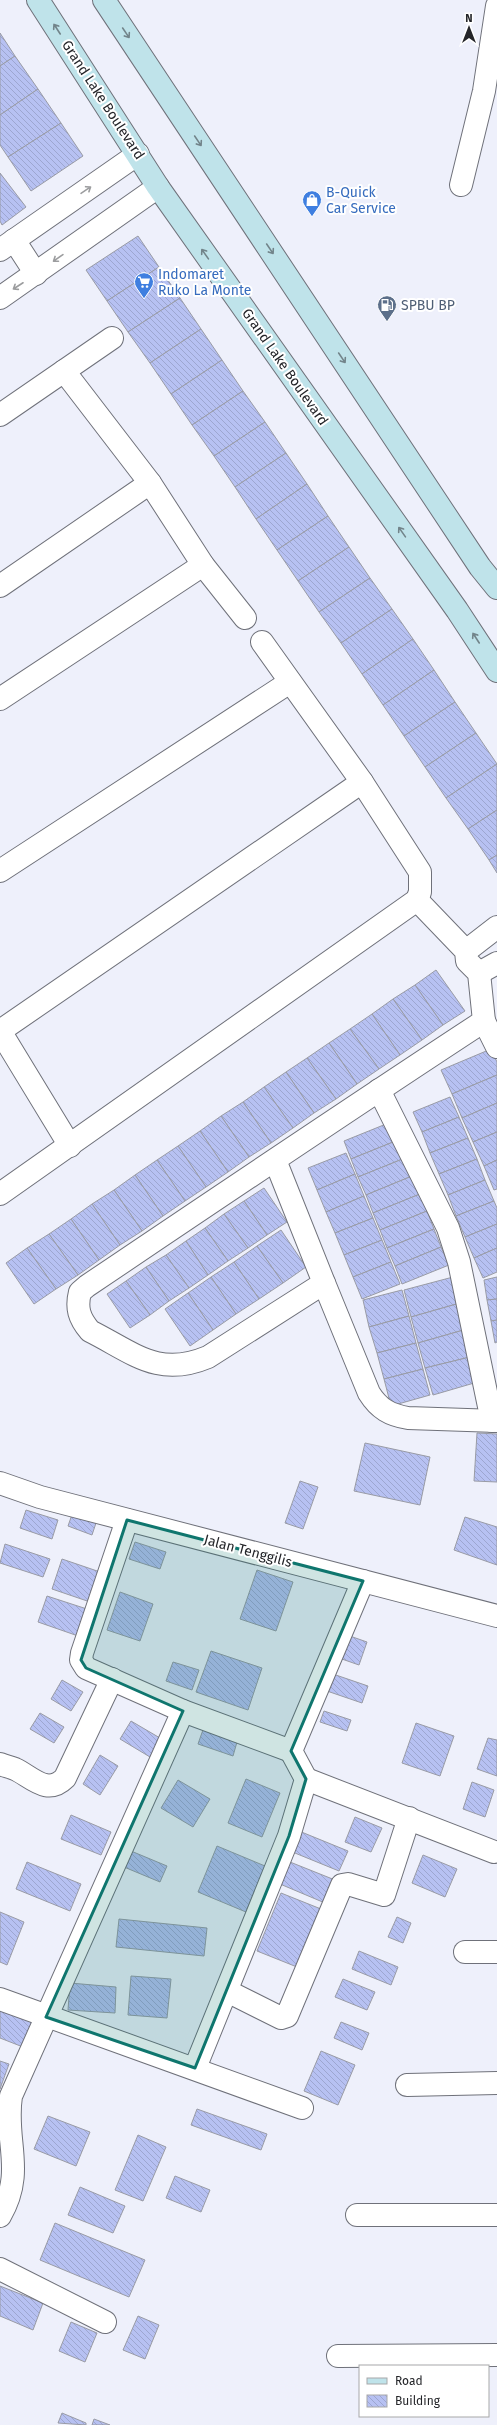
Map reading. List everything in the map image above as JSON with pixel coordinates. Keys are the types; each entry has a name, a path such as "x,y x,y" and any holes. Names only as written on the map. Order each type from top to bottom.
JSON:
{"street":[{"name":"Grand Lake Boulevard","path":"38,0 158,187 457,610 497,671"},
{"path":"104,0 480,567 497,588"},
{"path":"461,185 484,91 497,6"},
{"path":"36,274 7,245 138,154"},
{"path":"0,298 158,187"},
{"path":"0,415 112,338"},
{"path":"64,371 150,483 203,565 245,618"},
{"path":"0,586 150,483"},
{"path":"0,699 203,565"},
{"path":"0,1194 417,900 420,892 420,872 362,782 262,642"},
{"path":"0,870 290,682"},
{"path":"70,1146 0,1031 362,782"},
{"path":"417,900 466,951 467,960 488,968 484,1020 497,1047"},
{"path":"466,951 497,927"},
{"path":"324,1283 208,1357 189,1365 174,1367 157,1365 90,1331 82,1322 77,1306 80,1292 484,1020"},
{"path":"275,1160 369,1394 378,1406 394,1416 408,1418 494,1421 459,1262 448,1228 379,1090"},
{"name":"Jalan Tenggilis","path":"0,1483 40,1497 497,1616"},
{"path":"127,1520 81,1660 86,1668 183,1711 291,1751 306,1779 494,1852"},
{"path":"291,1751 363,1581"},
{"path":"0,1764 16,1770 41,1785 51,1787 59,1783 65,1778 112,1679"},
{"path":"0,2216 12,2183 14,2163 9,2120 11,2096 46,2017 78,1951 183,1711"},
{"path":"195,2068 289,1836 306,1779"},
{"path":"226,1991 281,2018 287,2016 342,1885 348,1884 384,1895 409,1818"},
{"path":"464,1952 497,1952"},
{"path":"0,1999 46,2017 195,2068 302,2108"},
{"path":"407,2085 497,2083"},
{"path":"357,2215 497,2215"},
{"path":"0,2269 105,2322"},
{"path":"338,2356 497,2355"}],"highlighted area":[{"path":"127,1520 363,1581 291,1751 306,1779 289,1836 195,2068 46,2017 183,1711 86,1668 81,1660"}],"building":[{"path":"0,33 15,56 0,66"},
{"path":"15,56 38,89 0,115 0,66"},
{"path":"38,89 61,123 8,157 0,145 0,115"},
{"path":"61,123 83,156 31,191 8,157"},
{"path":"0,173 26,207 2,225 0,221"},
{"path":"138,236 159,267 107,301 86,270"},
{"name":"Indomaret Ruko La Monte","path":"159,267 180,298 128,332 107,301"},
{"path":"180,298 201,329 150,363 128,332"},
{"path":"201,329 222,360 171,394 150,363"},
{"path":"222,360 243,391 192,425 171,394"},
{"path":"243,391 265,422 214,456 192,425"},
{"path":"265,422 286,453 235,487 214,456"},
{"path":"286,453 307,484 256,519 235,487"},
{"path":"307,484 328,516 277,550 256,519"},
{"path":"328,516 349,547 298,581 277,550"},
{"path":"349,547 370,578 319,612 298,581"},
{"path":"370,578 392,609 341,643 319,612"},
{"path":"392,609 413,639 362,674 341,643"},
{"path":"413,639 434,670 383,705 362,674"},
{"path":"434,670 455,702 404,736 383,705"},
{"path":"455,702 476,733 425,767 404,736"},
{"path":"476,733 497,764 446,798 425,767"},
{"path":"497,764 497,810 468,829 446,798"},
{"path":"497,810 497,855 489,860 468,829"},
{"path":"497,855 497,873 489,860"},
{"path":"436,970 465,1011 443,1025 415,985"},
{"path":"415,985 443,1025 422,1040 393,999"},
{"path":"393,999 422,1040 400,1055 372,1014"},
{"path":"372,1014 400,1055 379,1069 350,1029"},
{"path":"350,1029 379,1069 357,1084 329,1043"},
{"path":"329,1043 357,1084 336,1099 307,1058"},
{"path":"491,1049 497,1062 497,1075 452,1094 441,1070"},
{"path":"307,1058 336,1099 314,1113 286,1072"},
{"path":"286,1072 314,1113 293,1128 264,1087"},
{"path":"497,1075 497,1103 462,1118 452,1094"},
{"path":"264,1087 293,1128 271,1143 243,1102"},
{"path":"450,1097 459,1117 422,1132 413,1112"},
{"path":"243,1102 271,1143 249,1157 221,1116"},
{"path":"497,1103 497,1132 473,1142 462,1118"},
{"path":"221,1116 249,1157 228,1172 200,1131"},
{"path":"459,1117 468,1138 430,1153 422,1132"},
{"path":"391,1122 398,1140 351,1159 344,1141"},
{"path":"200,1131 228,1172 206,1187 178,1146"},
{"path":"497,1132 497,1160 484,1166 473,1142"},
{"path":"468,1138 477,1159 439,1174 430,1153"},
{"path":"398,1140 405,1158 358,1177 351,1159"},
{"path":"178,1146 206,1187 185,1201 157,1160"},
{"path":"346,1153 355,1174 317,1190 308,1168"},
{"path":"405,1158 412,1176 366,1195 358,1177"},
{"path":"477,1159 485,1180 448,1195 439,1174"},
{"path":"157,1160 185,1201 163,1216 135,1175"},
{"path":"497,1160 497,1189 494,1190 484,1166"},
{"path":"355,1174 364,1196 326,1212 317,1190"},
{"path":"135,1175 163,1216 142,1231 114,1190"},
{"path":"412,1176 420,1194 373,1213 366,1195"},
{"path":"485,1180 494,1201 456,1216 448,1195"},
{"path":"264,1188 287,1222 267,1235 244,1201"},
{"path":"114,1190 142,1231 120,1245 92,1204"},
{"path":"420,1194 427,1211 380,1230 373,1213"},
{"path":"364,1196 373,1218 335,1233 326,1212"},
{"path":"244,1201 267,1235 248,1248 224,1214"},
{"path":"494,1201 497,1208 497,1224 465,1237 456,1216"},
{"path":"92,1204 120,1245 99,1260 71,1219"},
{"path":"427,1211 434,1229 387,1248 380,1230"},
{"path":"224,1214 248,1248 228,1261 205,1228"},
{"path":"373,1218 382,1240 344,1255 335,1233"},
{"path":"71,1219 99,1260 78,1275 49,1234"},
{"path":"497,1224 497,1248 474,1258 465,1237"},
{"path":"205,1228 228,1261 208,1275 186,1241"},
{"path":"434,1229 441,1247 395,1266 387,1248"},
{"path":"281,1230 306,1267 283,1283 257,1246"},
{"path":"49,1234 78,1275 56,1289 27,1248"},
{"path":"382,1240 391,1262 353,1277 344,1255"},
{"path":"186,1241 208,1275 189,1288 166,1255"},
{"path":"257,1246 283,1283 259,1299 234,1262"},
{"path":"441,1247 449,1265 402,1284 395,1266"},
{"path":"27,1248 56,1289 34,1304 6,1263"},
{"path":"497,1248 497,1272 483,1278 474,1258"},
{"path":"166,1255 189,1288 169,1301 146,1267"},
{"path":"234,1262 259,1299 236,1314 211,1277"},
{"path":"391,1262 400,1284 362,1299 353,1277"},
{"path":"146,1267 169,1301 150,1315 126,1281"},
{"path":"211,1277 236,1314 213,1330 188,1293"},
{"path":"453,1277 460,1303 411,1317 404,1290"},
{"path":"497,1277 497,1299 487,1300 484,1280"},
{"path":"126,1281 150,1315 130,1328 107,1294"},
{"path":"402,1290 409,1316 369,1327 363,1300"},
{"path":"188,1293 213,1330 190,1346 165,1309"},
{"path":"497,1299 497,1320 491,1321 487,1300"},
{"path":"460,1303 467,1329 418,1343 411,1317"},
{"path":"409,1316 416,1343 377,1353 369,1327"},
{"path":"497,1320 497,1342 495,1343 491,1321"},
{"path":"467,1329 474,1356 425,1368 418,1343"},
{"path":"416,1343 423,1369 384,1379 377,1353"},
{"path":"474,1356 481,1381 433,1395 425,1368"},
{"path":"423,1369 430,1395 391,1406 384,1379"},
{"path":"477,1433 497,1434 497,1482 474,1481"},
{"path":"365,1443 430,1457 420,1505 354,1491"},
{"path":"300,1481 318,1487 303,1529 285,1523"},
{"path":"75,1506 99,1514 92,1535 68,1526"},
{"path":"26,1510 58,1520 52,1539 20,1528"},
{"path":"465,1517 497,1527 497,1565 454,1550"},
{"path":"135,1542 166,1552 160,1569 129,1559"},
{"path":"5,1544 50,1559 43,1577 0,1563"},
{"path":"62,1559 106,1574 96,1604 52,1589"},
{"path":"257,1570 293,1582 276,1631 240,1619"},
{"path":"120,1592 153,1604 140,1641 107,1630"},
{"path":"47,1596 90,1610 81,1637 38,1622"},
{"path":"347,1635 367,1642 359,1665 339,1658"},
{"path":"211,1651 262,1668 248,1710 196,1692"},
{"path":"173,1662 199,1670 192,1690 166,1681"},
{"path":"330,1673 368,1686 362,1703 324,1690"},
{"path":"62,1680 83,1692 71,1711 51,1699"},
{"path":"324,1711 351,1720 347,1731 320,1722"},
{"path":"40,1713 64,1727 54,1743 30,1729"},
{"path":"131,1721 160,1738 150,1757 120,1739"},
{"path":"416,1723 454,1736 440,1776 402,1763"},
{"path":"205,1724 239,1735 233,1756 198,1744"},
{"path":"488,1738 497,1740 497,1776 477,1769"},
{"path":"100,1755 118,1766 100,1795 83,1784"},
{"path":"246,1779 280,1793 262,1837 228,1823"},
{"path":"178,1780 210,1799 193,1827 161,1808"},
{"path":"472,1782 494,1790 485,1817 463,1809"},
{"path":"71,1815 111,1832 101,1855 61,1839"},
{"path":"355,1817 382,1828 371,1852 345,1842"},
{"path":"299,1831 348,1851 339,1871 290,1851"},
{"path":"217,1846 265,1866 246,1912 198,1892"},
{"path":"131,1851 167,1866 160,1882 124,1867"},
{"path":"423,1855 457,1869 445,1897 412,1883"},
{"path":"27,1862 81,1884 70,1911 16,1889"},
{"path":"290,1862 335,1880 325,1903 280,1884"},
{"path":"281,1893 321,1909 297,1967 257,1951"},
{"path":"0,1912 24,1922 7,1965 0,1962"},
{"path":"397,1917 411,1923 403,1943 388,1937"},
{"path":"119,1919 207,1928 204,1956 116,1947"},
{"path":"359,1951 398,1967 391,1985 352,1969"},
{"path":"131,1976 171,1979 167,2018 128,2015"},
{"path":"343,1979 375,1992 367,2010 335,1997"},
{"path":"70,1983 116,1987 115,2013 68,2010"},
{"path":"0,2003 35,2018 23,2047 0,2038"},
{"path":"341,2022 369,2033 362,2050 334,2038"},
{"path":"321,2051 355,2065 338,2105 304,2091"},
{"path":"0,2061 9,2064 0,2089"},
{"path":"197,2109 267,2134 261,2150 191,2125"},
{"path":"48,2116 90,2132 76,2166 34,2149"},
{"path":"138,2135 166,2147 143,2201 115,2190"},
{"path":"175,2176 210,2190 201,2212 166,2198"},
{"path":"80,2187 125,2206 113,2233 68,2215"},
{"path":"55,2223 145,2260 129,2297 40,2260"},
{"path":"0,2286 43,2303 33,2330 0,2316"},
{"path":"138,2316 159,2325 145,2359 123,2350"},
{"path":"71,2322 97,2333 85,2362 59,2351"},
{"path":"62,2413 86,2423 86,2425 58,2423"},
{"path":"94,2419 110,2425 92,2425"}],"place":[{"name":"B-Quick Car Service","path":"312,217"},
{"name":"Indomaret Ruko La Monte","path":"144,299"},
{"name":"SPBU BP","path":"387,322"}]}
